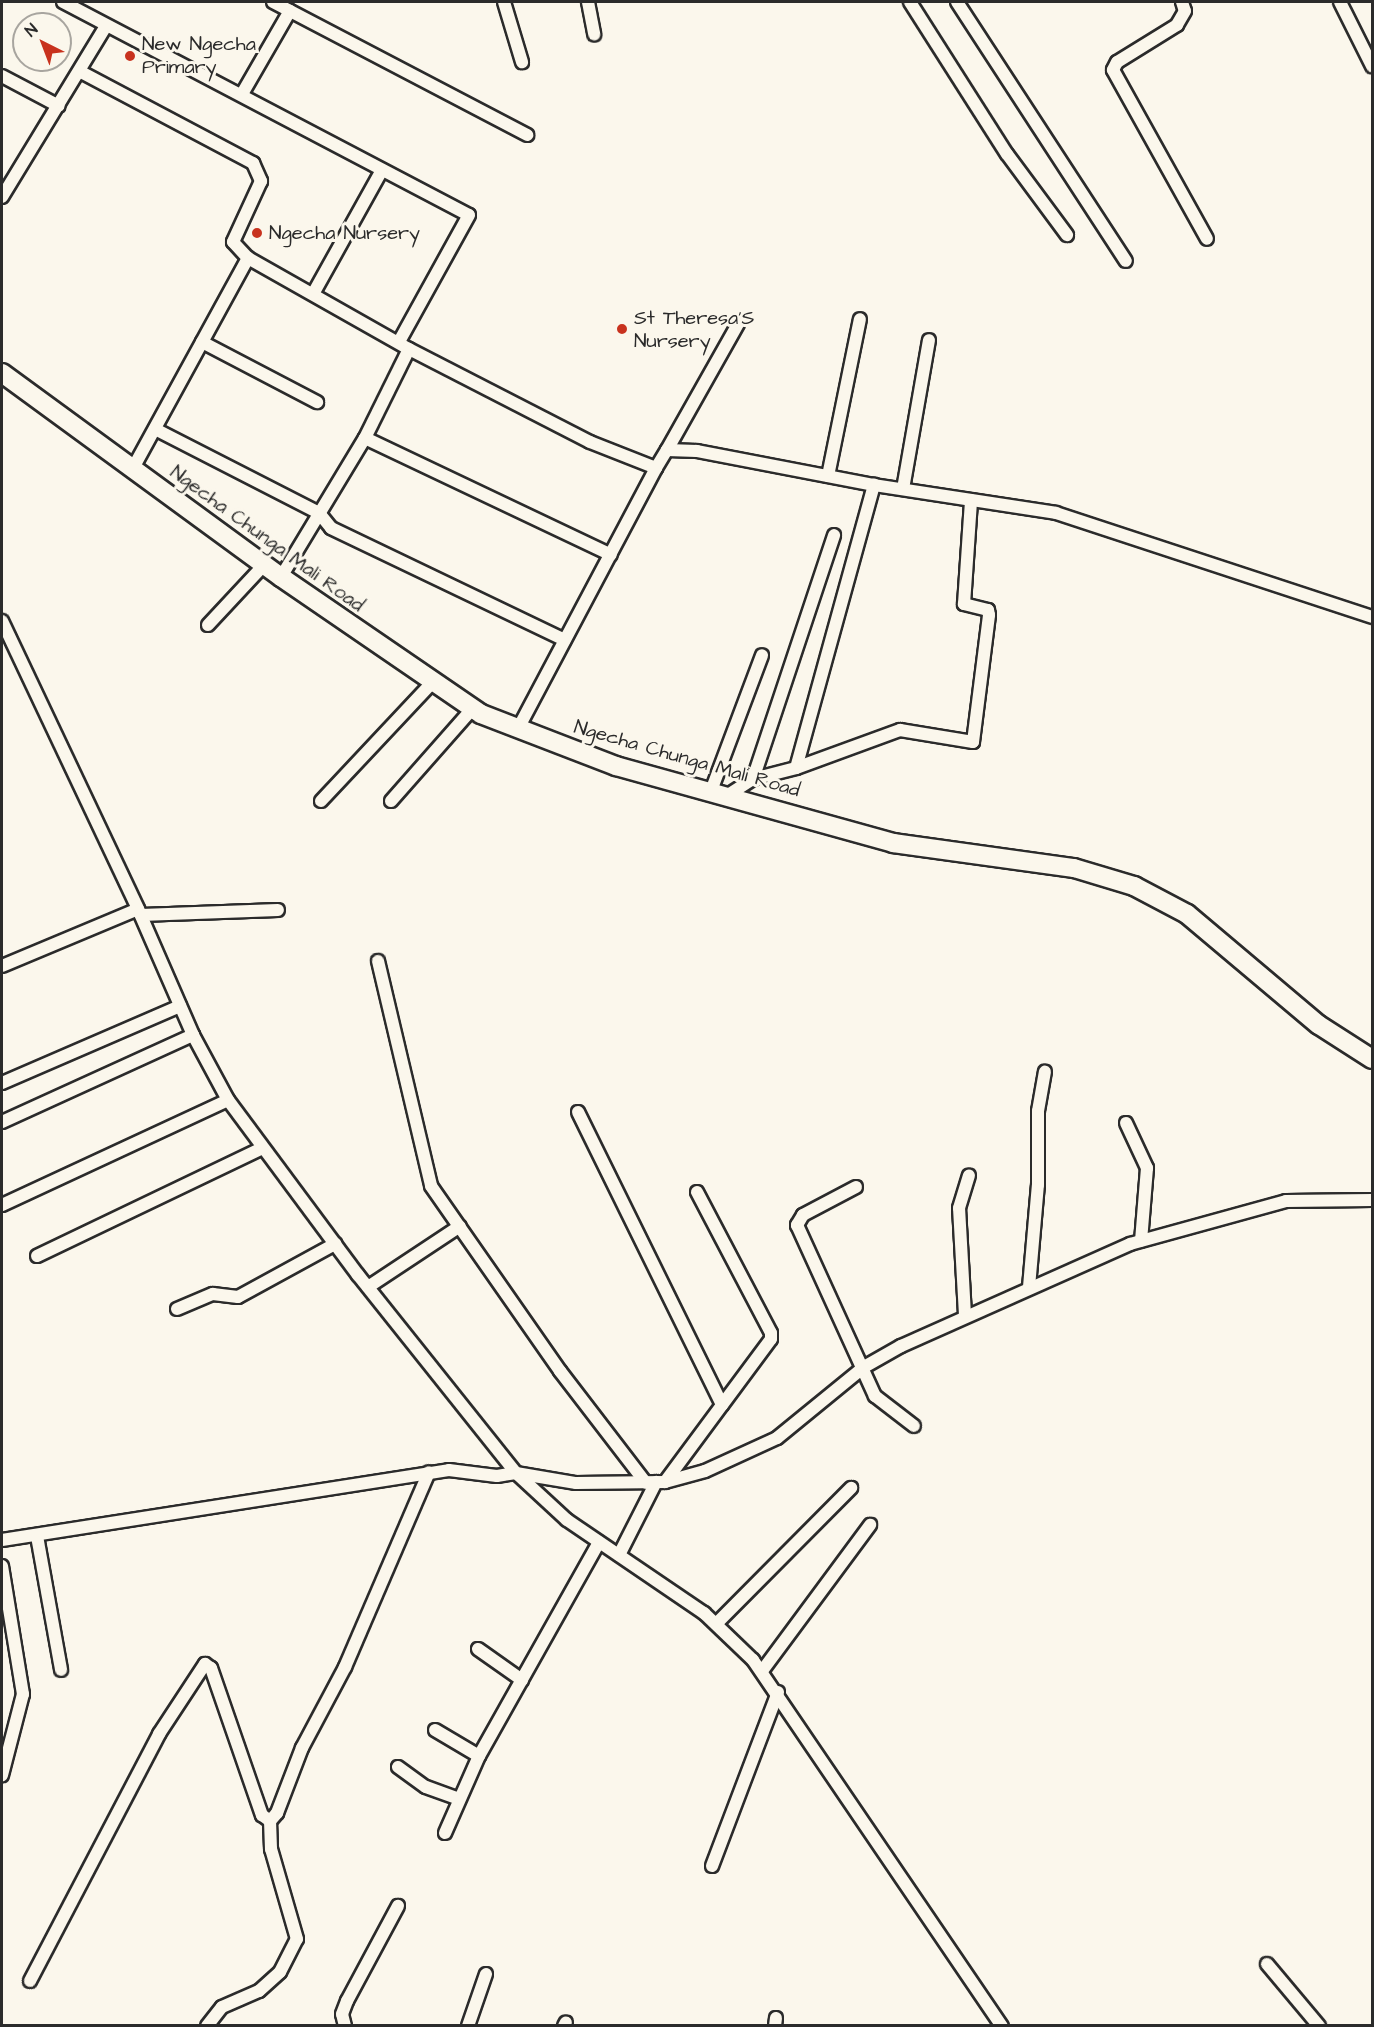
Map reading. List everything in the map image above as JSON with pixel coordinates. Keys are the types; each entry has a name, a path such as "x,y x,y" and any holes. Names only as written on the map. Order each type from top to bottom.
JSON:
{"main road":[{"name":"Ngecha Chunga Mali Road","path":"2,374 264,565 431,684 472,709 616,766 720,793 893,843 1074,868 1134,886 1187,914 1319,1025 1372,1059"}],"street":[{"path":"63,2 79,5 106,26 242,94 382,171 469,215 399,342"},
{"path":"273,2 527,135"},
{"path":"504,2 522,62"},
{"path":"588,2 594,34"},
{"path":"910,2 1007,154 1067,235"},
{"path":"957,2 1126,261"},
{"path":"1182,2 1185,11 1177,25 1117,62 1113,70 1207,239"},
{"path":"1340,2 1372,66"},
{"path":"242,94 290,11"},
{"path":"3,190 81,72 106,26"},
{"path":"81,72 253,163 261,181 233,242 248,258 410,349 590,442 656,468"},
{"path":"2,76 58,106"},
{"path":"313,294 382,171"},
{"path":"132,470 248,258"},
{"path":"828,476 860,319"},
{"path":"518,729 656,468 738,324"},
{"path":"903,489 928,340"},
{"path":"202,342 317,402"},
{"path":"281,577 365,438 410,349"},
{"path":"155,429 319,513 331,528 565,640"},
{"path":"365,438 611,555"},
{"path":"667,450 697,451 874,485 1082,519 1372,617"},
{"path":"796,768 874,485"},
{"path":"720,793 753,779 796,768 900,730 973,742 989,615 988,610 964,604 971,500"},
{"path":"753,779 834,535"},
{"path":"208,625 264,565"},
{"path":"2,621 5,637 139,912 193,1035 228,1100 262,1148 368,1287 516,1473 567,1520 716,1624 762,1671 1002,2025"},
{"path":"720,793 762,656"},
{"path":"321,801 431,684"},
{"path":"391,801 472,709"},
{"path":"2,966 139,912 278,910"},
{"path":"378,961 431,1186 560,1371 656,1482"},
{"path":"2,1083 180,1006"},
{"path":"2,1122 193,1035"},
{"path":"1029,1287 1038,1185 1038,1111 1045,1072"},
{"path":"2,1205 228,1100"},
{"path":"578,1112 722,1405"},
{"path":"1125,1123 1147,1168 1141,1241"},
{"path":"37,1256 262,1148"},
{"path":"965,1315 959,1208 969,1175"},
{"path":"856,1187 803,1215 797,1225 864,1367 875,1396 914,1426"},
{"path":"620,1556 656,1482 722,1405 771,1339 771,1333 697,1192"},
{"path":"2,1540 429,1472 516,1473 576,1483 656,1482 705,1471 777,1438 864,1367 965,1315 1141,1241 1286,1201 1372,1200"},
{"path":"368,1287 460,1226"},
{"path":"177,1309 213,1294 238,1297 335,1244"},
{"path":"207,2025 222,2007 259,1991 280,1972 297,1939 272,1849 270,1821 277,1813 302,1748 345,1667 429,1472"},
{"path":"716,1624 851,1488"},
{"path":"762,1671 870,1525"},
{"path":"37,1536 61,1670"},
{"path":"446,1833 479,1756 599,1542"},
{"path":"2,1566 23,1694 2,1775"},
{"path":"478,1649 522,1680"},
{"path":"30,1981 159,1734 205,1665 211,1668 262,1815 270,1821"},
{"path":"712,1866 778,1692"},
{"path":"435,1731 479,1756"},
{"path":"398,1767 426,1787 459,1799"},
{"path":"345,2025 342,2014 347,2001 398,1906"},
{"path":"1268,1964 1319,2025"},
{"path":"468,2025 486,1974"}],"place":[{"name":"New Ngecha Primary","path":"130,56"},
{"name":"Ngecha Nursery","path":"257,233"},
{"name":"St Theresa'S Nursery","path":"622,329"}]}
